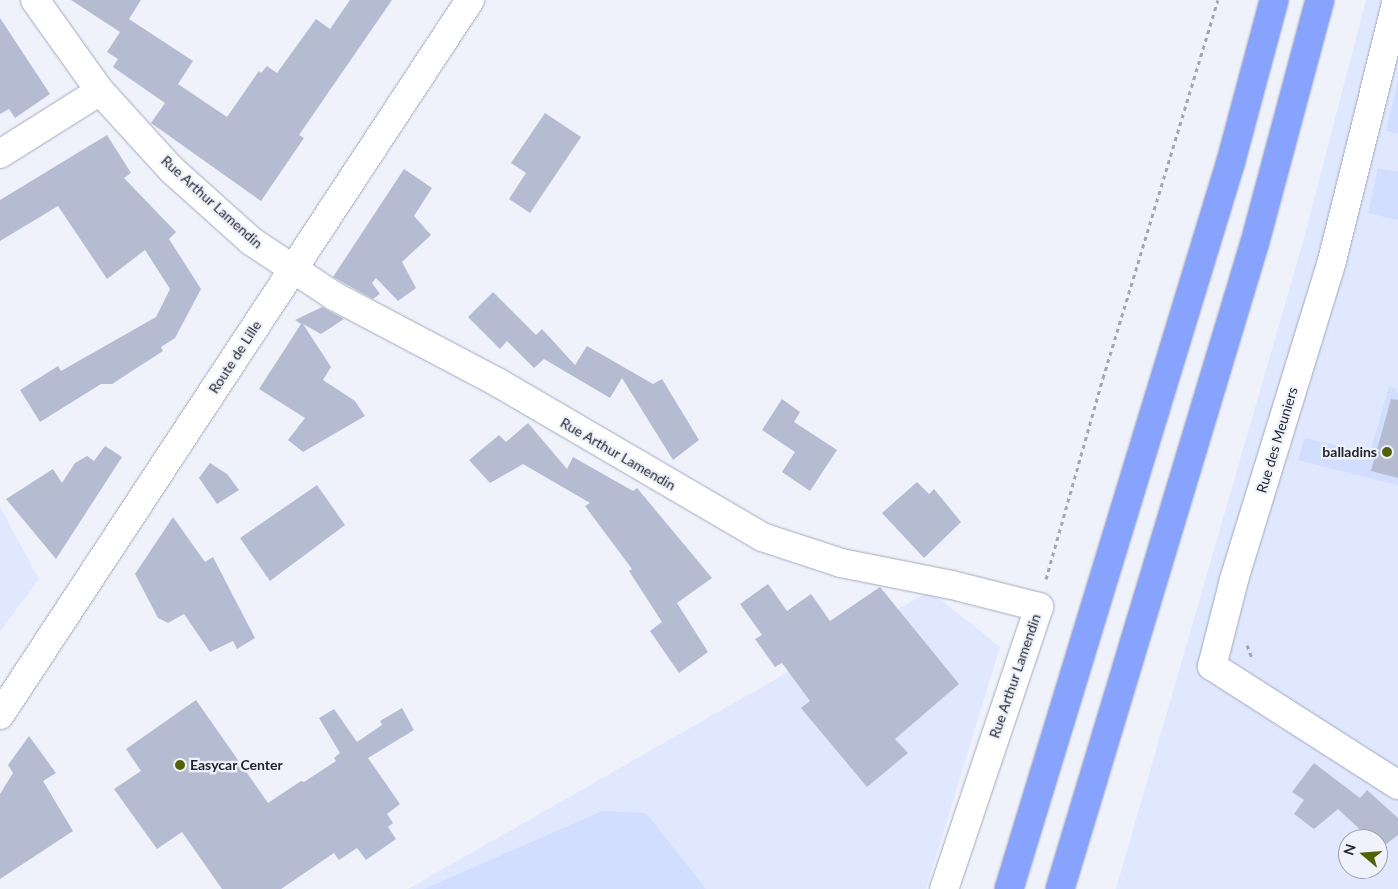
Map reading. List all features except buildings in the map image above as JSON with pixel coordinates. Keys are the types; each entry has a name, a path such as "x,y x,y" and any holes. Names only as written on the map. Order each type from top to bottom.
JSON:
{"highway":[{"path":"1009,889 1232,161 1274,0"},
{"path":"1060,889 1255,242 1320,0"}],"street":[{"name":"Rue Arthur Lamendin","path":"36,0 100,91 172,170 251,241 334,296 497,382 762,537 841,563 952,585 1039,607 944,889"},
{"name":"Route de Lille","path":"0,715 470,0"},
{"name":"Rue des Meuniers","path":"1397,0 1332,261 1234,580 1212,666 1398,785"},
{"path":"0,154 100,91"}],"path":[{"path":"1039,607 1103,378 1218,0"}],"shaded area":[{"path":"1366,0 1398,0 1398,889 1116,889 1303,242"},
{"path":"1398,80 1398,134 1386,130"},
{"path":"1378,168 1398,172 1398,220 1368,213"},
{"path":"1389,387 1395,388 1398,394 1398,433 1372,471 1398,478 1398,485 1298,460 1305,438 1370,453"},
{"path":"0,507 39,579 0,631"},
{"path":"930,591 1000,647 926,889 408,889"},
{"path":"602,811 646,813 706,889 424,889"}],"place":[{"name":"balladins","path":"1387,452"},
{"name":"Easycar Center","path":"180,765"}]}
